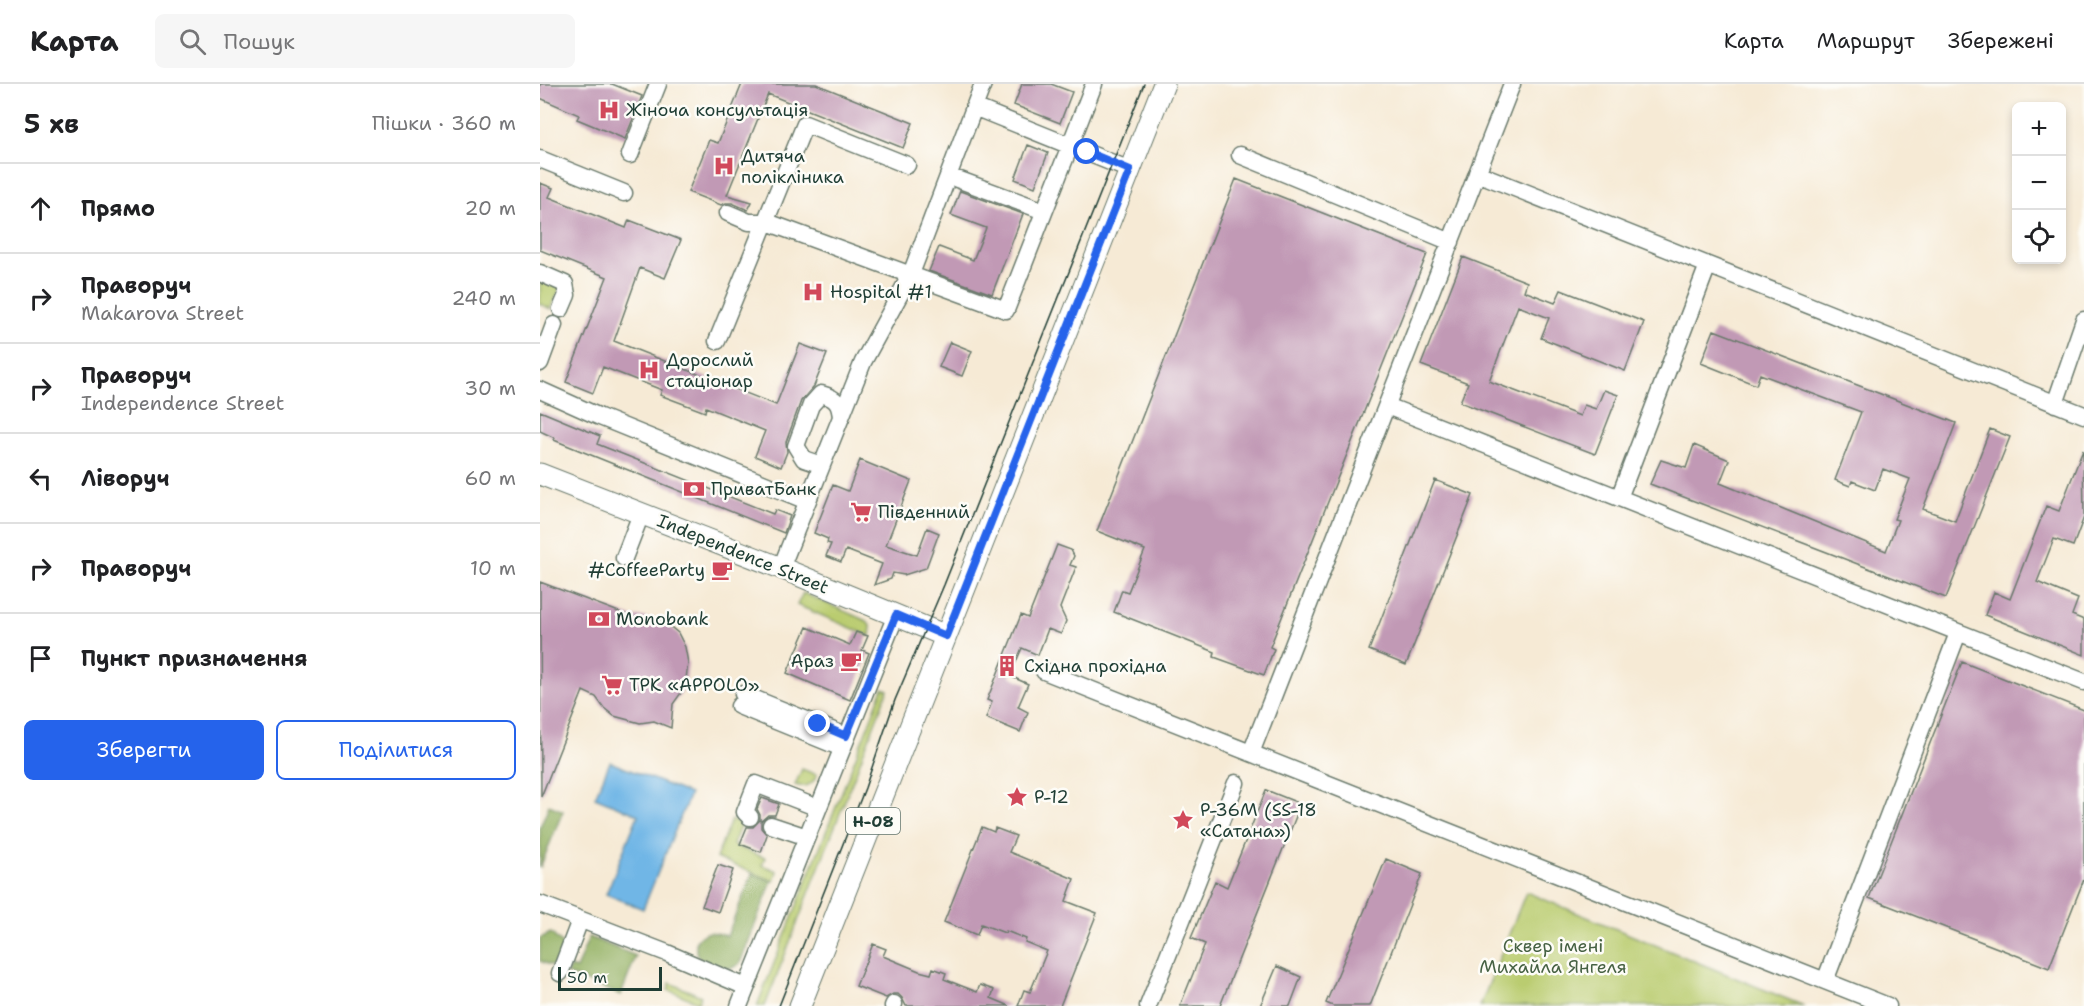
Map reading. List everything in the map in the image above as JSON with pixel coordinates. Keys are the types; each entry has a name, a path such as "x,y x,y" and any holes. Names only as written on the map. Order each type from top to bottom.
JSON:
{"main road":[{"name":"Н-08","path":"800,1006 1164,84"},
{"name":"Independence Street","path":"540,474 781,568 946,636"}],"lane":[{"path":"630,155 658,84"},
{"path":"781,568 863,362 911,274 983,84"},
{"path":"728,213 749,222 766,222 1006,310 1094,84"},
{"path":"1251,753 1512,84"},
{"path":"974,107 1130,170"},
{"path":"717,341 805,124 907,165"},
{"path":"1240,155 1451,242"},
{"path":"540,159 624,193"},
{"path":"1477,173 2084,415"},
{"path":"949,176 1044,211"},
{"path":"1619,498 1707,265"},
{"path":"540,273 565,284 567,295 561,309"},
{"path":"2055,404 2084,320"},
{"path":"540,363 554,326"},
{"path":"540,390 600,417 807,501"},
{"path":"822,465 804,459 796,446 812,405 821,394 833,397 840,405 841,418"},
{"path":"1387,406 2084,682"},
{"path":"624,558 641,514"},
{"path":"739,1006 896,615"},
{"path":"1825,981 1958,633"},
{"path":"1044,671 1888,1006"},
{"path":"741,700 844,742"},
{"path":"750,817 745,812 756,783 818,808"},
{"path":"1148,1006 1236,783"},
{"path":"771,825 807,837"},
{"path":"540,904 667,953 746,987"},
{"path":"560,973 580,920"}],"green space":[{"path":"540,275 562,284 551,309 540,304"},
{"path":"803,593 867,621 871,627 870,636 797,605"},
{"path":"883,688 888,690 765,1006 757,1006"},
{"path":"802,769 817,775 808,785 795,785"},
{"path":"549,805 563,811 540,868 540,827"},
{"path":"731,820 741,824 733,845 765,858 762,865 777,871 774,881 716,858"},
{"path":"752,874 772,881 740,963 730,968 711,965 697,955 696,941 707,933 714,932 727,936"},
{"name":"Сквер імені Михайла Янгеля","path":"1526,892 1804,1006 1480,1006"},
{"path":"551,933 565,947 557,968 540,961 540,938"},
{"path":"589,937 636,956 621,995 567,974 570,967 576,969"},
{"path":"670,983 701,996 698,1002 668,990"}],"water":[{"path":"610,762 690,794 643,909 606,894 638,815 595,797"}],"building":[{"name":"Жіноча консультація","path":"540,84 612,84 642,96 625,139 577,119 579,115 540,98"},
{"path":"742,84 816,84 913,123 903,148 768,94 727,195 752,202 748,210 732,203 721,205 688,192 709,140 718,143"},
{"path":"1022,84 1051,84 1072,92 1060,123 1014,105"},
{"path":"1028,145 1048,153 1035,187 1015,179"},
{"path":"1236,179 1427,254 1270,647 1274,649 1264,675 1214,657 1215,652 1114,612 1122,590 1128,592 1145,550 1097,531"},
{"name":"Дорослий стаціонар","path":"540,183 553,188 549,197 626,228 629,220 681,240 665,278 640,268 614,341 776,405 800,344 827,354 814,386 801,401 786,442 787,452 781,467 755,456 765,431 706,407 705,412 660,395 662,390 603,367 593,393 566,382 607,277 540,250"},
{"path":"960,191 1023,214 992,294 929,271 939,247 973,260 986,228 951,215"},
{"path":"1463,257 1527,282 1524,291 1555,303 1561,290 1644,322 1625,371 1541,338 1549,318 1518,306 1489,381 1580,416 1584,405 1596,409 1604,390 1618,395 1595,454 1460,402 1468,383 1421,365"},
{"path":"1714,330 1956,423 1923,509 1955,521 1990,429 2010,437 1946,598 1650,484 1661,460 1686,468 1694,445 1729,460 1720,483 1886,551 1898,520 1894,519 1910,479 1883,469 1875,490 1852,481 1850,486 1835,480 1861,412 1760,374 1756,385 1701,363"},
{"path":"950,342 972,351 962,376 939,367"},
{"path":"540,411 600,436 597,444 773,514 775,510 790,516 784,533 554,440 555,438 540,431"},
{"path":"2083,450 2084,517 2073,546 2054,539 2037,582 2078,599 2072,615 2084,620 2084,655 1985,615 1994,592 2010,599 2046,506 2059,511"},
{"name":"Південний","path":"860,460 911,481 886,545 917,555 927,528 939,533 926,568 904,575 893,573 891,579 874,585 882,564 846,550 841,562 826,556 831,544 827,543 828,539 814,533 833,485 848,491"},
{"path":"1435,480 1473,495 1406,665 1369,650"},
{"path":"1057,545 1071,550 1074,556 1070,565 1076,567 1060,608 1066,621 1061,634 1048,629 1038,655 1022,648 1010,676 1028,684 1018,707 1028,712 1020,732 986,718 992,702 987,700 1021,615 1028,618"},
{"name":"ТРК «APPOLO»","path":"540,582 632,617 644,617 667,624 678,633 685,647 688,663 681,693 673,704 671,728 654,721 640,723 614,716 596,697 583,691 541,797"},
{"path":"807,627 850,645 856,632 868,636 862,650 869,653 850,700 787,673"},
{"path":"1962,662 2084,710 2084,879 2049,968 1869,898"},
{"path":"1266,790 1301,804 1220,1006 1180,1006 1205,944 1191,938 1215,881 1227,887"},
{"path":"762,798 779,804 775,815 768,815 761,821 761,828 767,835 761,852 740,844 747,827 753,827 760,820 757,809"},
{"path":"982,827 994,832 995,828 1016,836 1009,852 1074,879 1066,901 1097,913 1060,1006 1018,1006 1024,990 1030,992 1047,951 1006,931 1005,933 981,924 977,935 944,922"},
{"path":"1386,859 1422,874 1370,1006 1333,1006 1326,1003"},
{"path":"718,865 733,870 718,912 702,906"},
{"path":"873,944 886,949 883,956 919,971 931,974 933,968 946,973 944,979 977,992 980,985 994,990 991,998 1010,1006 906,1006 898,994 886,998 856,986"},
{"path":"1277,966 1301,977 1290,1006 1260,1006"}],"tram line":[{"path":"779,1006 865,788 895,700 944,585 1144,84"}],"place":[{"name":"Жіноча консультація","path":"609,110"},
{"name":"Дитяча полікліника","path":"724,166"},
{"name":"Hospital #1","path":"813,292"},
{"name":"Дорослий стаціонар","path":"649,370"},
{"name":"ПриватБанк","path":"694,489"},
{"name":"Південний","path":"861,512"},
{"name":"#CoffeeParty","path":"722,570"},
{"name":"Monobank","path":"599,619"},
{"name":"Араз","path":"851,661"},
{"name":"Східна прохідна","path":"1007,666"},
{"name":"ТРК «APPOLO»","path":"612,685"},
{"name":"Р-12","path":"1017,797"},
{"name":"Р-36М (SS-18 «Сатана»)","path":"1183,820"}],"route":[{"path":"818,724 846,736 896,615 946,636 1130,170 1087,152"}]}
